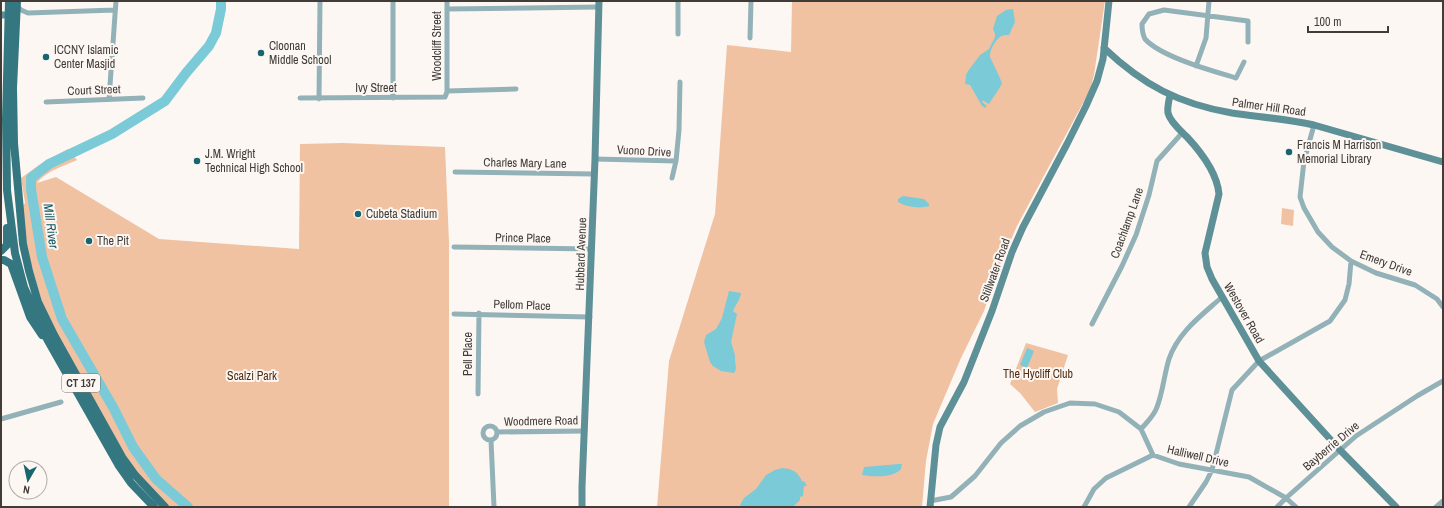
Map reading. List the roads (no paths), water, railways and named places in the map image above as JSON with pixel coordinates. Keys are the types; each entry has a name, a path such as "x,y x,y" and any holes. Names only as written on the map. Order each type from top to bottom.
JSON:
{"main road":[{"name":"CT 137","path":"9,1 11,17 14,140 23,244 38,302 54,335 122,457 135,475 166,507"},
{"name":"CT 137","path":"17,3 11,17 6,119 7,197 15,253 24,287 47,339 119,466 130,483 154,507"},
{"path":"6,147 14,140"},
{"path":"1,251 7,244 5,208 7,197"},
{"path":"1,260 11,264 30,317 41,335 47,339"}],"street":[{"path":"109,99 116,1"},
{"path":"319,98 320,1"},
{"path":"393,1 393,98"},
{"name":"Woodcliff Street","path":"447,1 447,91"},
{"path":"678,1 678,34"},
{"path":"750,38 751,1"},
{"name":"Stillwater Road","path":"929,505 936,445 940,427 964,382 992,311 1012,252 1025,222 1086,106 1101,68 1109,1"},
{"path":"1196,66 1206,38 1209,1"},
{"path":"17,3 21,10 28,13"},
{"path":"447,9 599,4"},
{"name":"Hubbard Avenue","path":"582,507 590,317 599,4"},
{"path":"11,17 28,13 115,10"},
{"path":"1244,62 1236,78 1196,66 1157,48 1144,38 1142,24 1149,14 1164,10 1248,21 1248,42"},
{"name":"Palmer Hill Road","path":"1104,48 1135,75 1170,95 1232,113 1293,120 1314,125 1443,162"},
{"path":"676,161 679,130 680,82"},
{"path":"447,91 516,89"},
{"name":"Ivy Street","path":"300,98 442,98 446,96 447,91"},
{"name":"Westover Road","path":"1170,95 1168,112 1174,123 1191,142 1208,166 1218,185 1219,194 1205,253 1209,273 1222,297 1259,361 1340,450 1396,507"},
{"name":"Court Street","path":"46,102 143,98"},
{"name":"Emery Drive","path":"1314,125 1304,161 1300,196 1304,208 1318,232 1332,247 1351,261 1376,273 1415,285 1437,299 1443,307"},
{"name":"Coachlamp Lane","path":"1092,324 1136,235 1149,196 1157,161 1183,132"},
{"name":"Vuono Drive","path":"595,159 676,161 672,178"},
{"name":"Charles Mary Lane","path":"455,172 594,174"},
{"name":"Prince Place","path":"454,247 592,249"},
{"path":"1189,507 1206,482 1212,470 1232,390 1259,361 1330,320 1345,300 1349,284 1351,261"},
{"path":"1141,429 1152,417 1157,407 1169,359 1175,346 1190,326 1222,297"},
{"name":"Pellom Place","path":"454,314 590,317"},
{"name":"Pell Place","path":"478,394 479,314"},
{"name":"Bayberrie Drive","path":"1277,507 1356,436 1417,396 1443,381"},
{"path":"1,419 61,402"},
{"name":"Halliwell Drive","path":"929,505 951,497 975,476 1001,443 1020,426 1044,412 1070,403 1095,404 1119,412 1141,429 1153,455 1179,464 1249,477 1286,498 1296,507"},
{"name":"Woodmere Road","path":"489,426 495,428 497,432 496,438 491,440 486,439 483,435 485,428 489,426"},
{"name":"Woodmere Road","path":"497,432 585,431"},
{"name":"Woodmere Road","path":"491,440 494,507"},
{"path":"1084,507 1094,488 1106,478 1153,455"},
{"path":"1436,507 1443,501"}],"water":[{"path":"1013,9 1015,22 1009,35 1003,35 1000,37 990,52 990,57 1002,84 989,104 982,100 986,105 986,108 982,106 970,85 965,84 966,75 980,55 989,49 995,37 993,29 997,16 1006,10"},
{"path":"903,196 924,199 929,206 913,207 898,202 898,199"},
{"path":"729,291 741,293 733,311 737,314 731,342 735,355 736,369 734,373 721,371 713,366 710,362 704,342 706,335 716,329 722,318"},
{"path":"1027,348 1034,351 1027,368 1020,365"},
{"path":"902,464 901,469 893,474 878,476 862,475 864,467"},
{"path":"782,468 794,471 807,486 804,486 803,496 800,497 800,500 793,507 741,507 740,505 744,498 756,489 766,475"}],"waterway":[{"name":"Mill River","path":"188,507 156,479 133,447 114,409 62,319 42,257 31,189 31,178 49,164 112,134 165,101 209,46 216,33 221,9 221,1"}],"place":[{"name":"Cloonan Middle School","path":"261,53"},
{"name":"ICCNY Islamic Center Masjid","path":"46,57"},
{"name":"Francis M Harrison Memorial Library","path":"1289,152"},
{"name":"J.M. Wright Technical High School","path":"197,161"},
{"name":"Cubeta Stadium","path":"358,214"},
{"name":"The Pit","path":"89,241"}],"park label":[{"name":"The Hycliff Club","path":"1038,374"},
{"name":"Scalzi Park","path":"252,376"}]}
